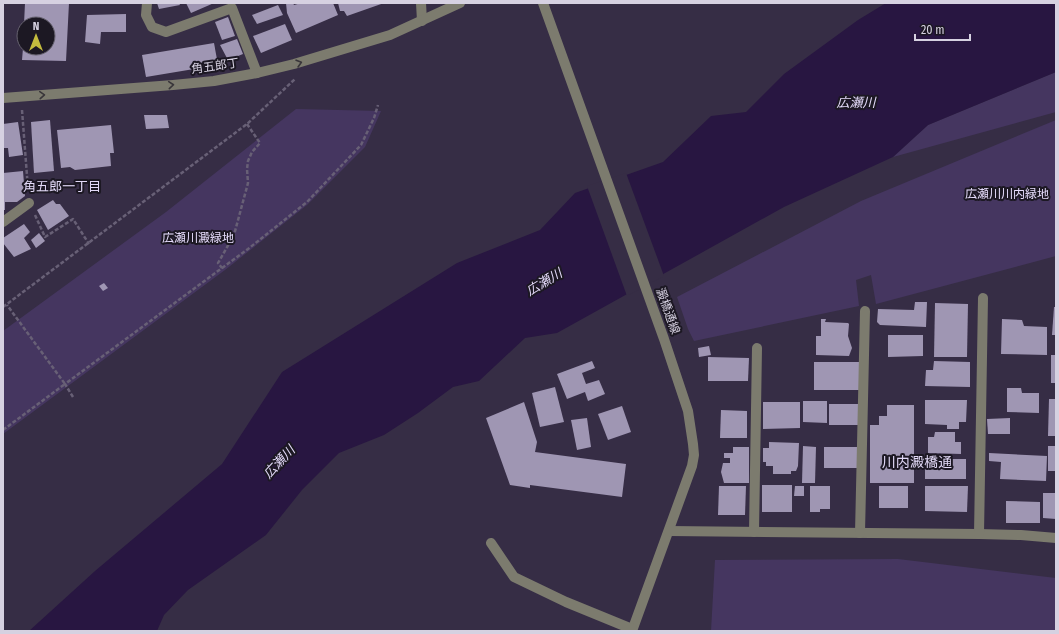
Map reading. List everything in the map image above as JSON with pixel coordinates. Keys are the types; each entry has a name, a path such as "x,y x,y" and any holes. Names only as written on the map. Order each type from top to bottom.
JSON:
{"street":[{"path":"146,3 146,15 152,28 166,32 232,8 257,73"},
{"path":"421,3 422,21"},
{"name":"角五郎丁","path":"3,98 173,85 257,73 294,64 390,35 460,3"},
{"name":"澱橋通線","path":"543,3 664,339 688,411 694,455 692,466 670,531 632,630"},
{"path":"3,222 29,203"},
{"path":"980,534 983,298"},
{"path":"860,533 865,311"},
{"path":"754,532 757,348"},
{"path":"670,531 980,534 1056,538"},
{"path":"491,543 514,577 566,602 632,630"}],"path":[{"path":"3,308 247,124 296,78"},
{"path":"3,430 248,249 307,202 361,144 374,118 378,105"},
{"path":"22,108 29,203 44,237 73,220 89,244"},
{"path":"222,268 218,263 234,235 248,183 248,161 252,152 260,143 247,124"},
{"path":"7,305 73,397"}],"green space":[{"path":"1056,72 1056,112 893,157 928,125"},
{"name":"広瀬川澱緑地","path":"296,109 381,111 365,147 307,205 225,270 3,434 3,331 166,212"},
{"name":"広瀬川川内緑地","path":"1056,120 1056,256 876,304 871,275 856,280 859,306 694,341 688,329 677,297 861,201"},
{"path":"898,559 1056,578 1056,631 711,631 715,560"}],"water":[{"name":"広瀬川","path":"886,3 1056,3 1056,72 928,125 893,157 784,207 557,333 525,338 479,381 453,387 418,413 384,435 339,453 302,490 266,535 188,590 164,615 157,631 29,631 95,571 222,464 282,372 457,263 540,230 575,193 663,162 711,116 746,112 784,74 858,20"}],"pier":[{"path":"626,173 664,276 627,296 587,186"}],"building":[{"path":"25,3 69,3 66,61 22,60 22,56 56,56 56,16 24,16"},
{"path":"157,3 179,3 180,5 159,9"},
{"path":"186,3 214,3 191,13"},
{"path":"286,3 293,3 294,5 301,3 333,3 338,15 296,33 287,13"},
{"path":"338,3 384,3 347,16 344,11 340,11"},
{"path":"278,5 283,15 257,24 252,15"},
{"path":"126,14 126,32 101,32 100,44 85,42 87,15"},
{"path":"228,17 235,36 222,40 215,22"},
{"path":"285,24 292,40 261,53 253,36"},
{"path":"237,39 243,54 228,60 220,45"},
{"path":"214,43 218,65 146,77 142,55"},
{"path":"144,115 167,115 169,128 146,129"},
{"path":"50,120 54,171 34,173 31,122"},
{"path":"18,122 23,155 9,157 8,148 3,148 3,124"},
{"path":"111,125 114,153 110,153 111,166 75,170 70,167 61,168 57,130"},
{"path":"23,171 25,196 17,202 5,202 5,210 3,210 3,173"},
{"path":"53,200 56,204 60,204 69,216 48,230 37,210"},
{"path":"24,224 30,232 24,238 31,249 14,257 3,243 3,238"},
{"path":"39,233 45,241 36,248 31,240"},
{"path":"170,234 174,240 169,243 165,238"},
{"path":"104,283 108,288 103,291 99,286"},
{"path":"915,302 927,302 926,327 880,325 877,322 878,309 914,310"},
{"path":"935,303 968,304 967,357 934,357"},
{"path":"1054,307 1056,307 1056,335 1052,335"},
{"path":"821,319 826,319 825,322 849,324 848,336 852,348 849,356 816,355 816,336 821,336"},
{"path":"1002,319 1022,320 1024,326 1047,327 1047,355 1001,354"},
{"path":"888,335 923,335 923,356 888,357"},
{"path":"709,346 711,355 699,357 698,348"},
{"path":"1051,355 1056,355 1056,383 1051,383"},
{"path":"708,357 749,358 748,381 708,381"},
{"path":"592,361 595,368 582,373 586,384 599,380 605,394 588,401 585,392 567,399 557,374"},
{"path":"934,361 970,362 970,387 925,386 926,370 933,370"},
{"path":"814,362 859,362 859,390 814,390"},
{"path":"555,387 564,422 540,427 532,393"},
{"path":"1007,388 1021,388 1022,393 1039,393 1039,413 1007,412"},
{"path":"1049,399 1056,399 1056,436 1048,436"},
{"path":"925,400 967,400 966,422 959,422 959,429 947,429 947,425 925,424"},
{"path":"803,401 827,401 827,423 803,422"},
{"path":"524,402 537,442 535,452 626,464 622,497 530,485 530,488 510,485 486,418"},
{"path":"763,402 800,402 800,428 763,429"},
{"path":"829,404 858,404 858,425 829,425"},
{"path":"887,405 914,405 914,483 870,483 870,425 879,425 879,416 887,416"},
{"path":"622,406 631,432 608,440 598,414"},
{"path":"721,410 747,411 747,438 720,438"},
{"path":"587,418 591,447 577,450 571,420"},
{"path":"1010,418 1010,434 988,434 987,419"},
{"path":"935,432 955,432 955,442 961,442 961,454 928,453 928,437 934,437"},
{"path":"769,442 799,443 798,466 796,471 791,471 791,474 773,474 773,466 766,466 766,462 763,462 763,448 769,448"},
{"path":"803,446 816,447 815,483 802,483"},
{"path":"1048,446 1056,446 1056,471 1048,471"},
{"path":"733,447 749,447 749,483 724,483 721,472 723,463 730,463 730,458 724,458 724,453 733,453"},
{"path":"824,447 857,447 857,468 824,468"},
{"path":"989,453 1047,456 1046,481 1000,479 1001,462 989,461"},
{"path":"925,459 966,459 966,479 925,479"},
{"path":"762,485 792,485 792,512 762,512"},
{"path":"719,486 746,486 745,515 718,515"},
{"path":"795,486 804,486 804,496 794,496"},
{"path":"810,486 830,486 830,509 820,509 820,512 810,512"},
{"path":"879,486 908,486 908,508 879,508"},
{"path":"925,486 968,486 967,512 925,511"},
{"path":"1043,493 1056,493 1056,519 1043,518"},
{"path":"1006,501 1040,502 1040,523 1006,523"}],"district":[{"name":"角五郎一丁目","path":"62,186"},
{"name":"川内澱橋通","path":"917,462"}]}
